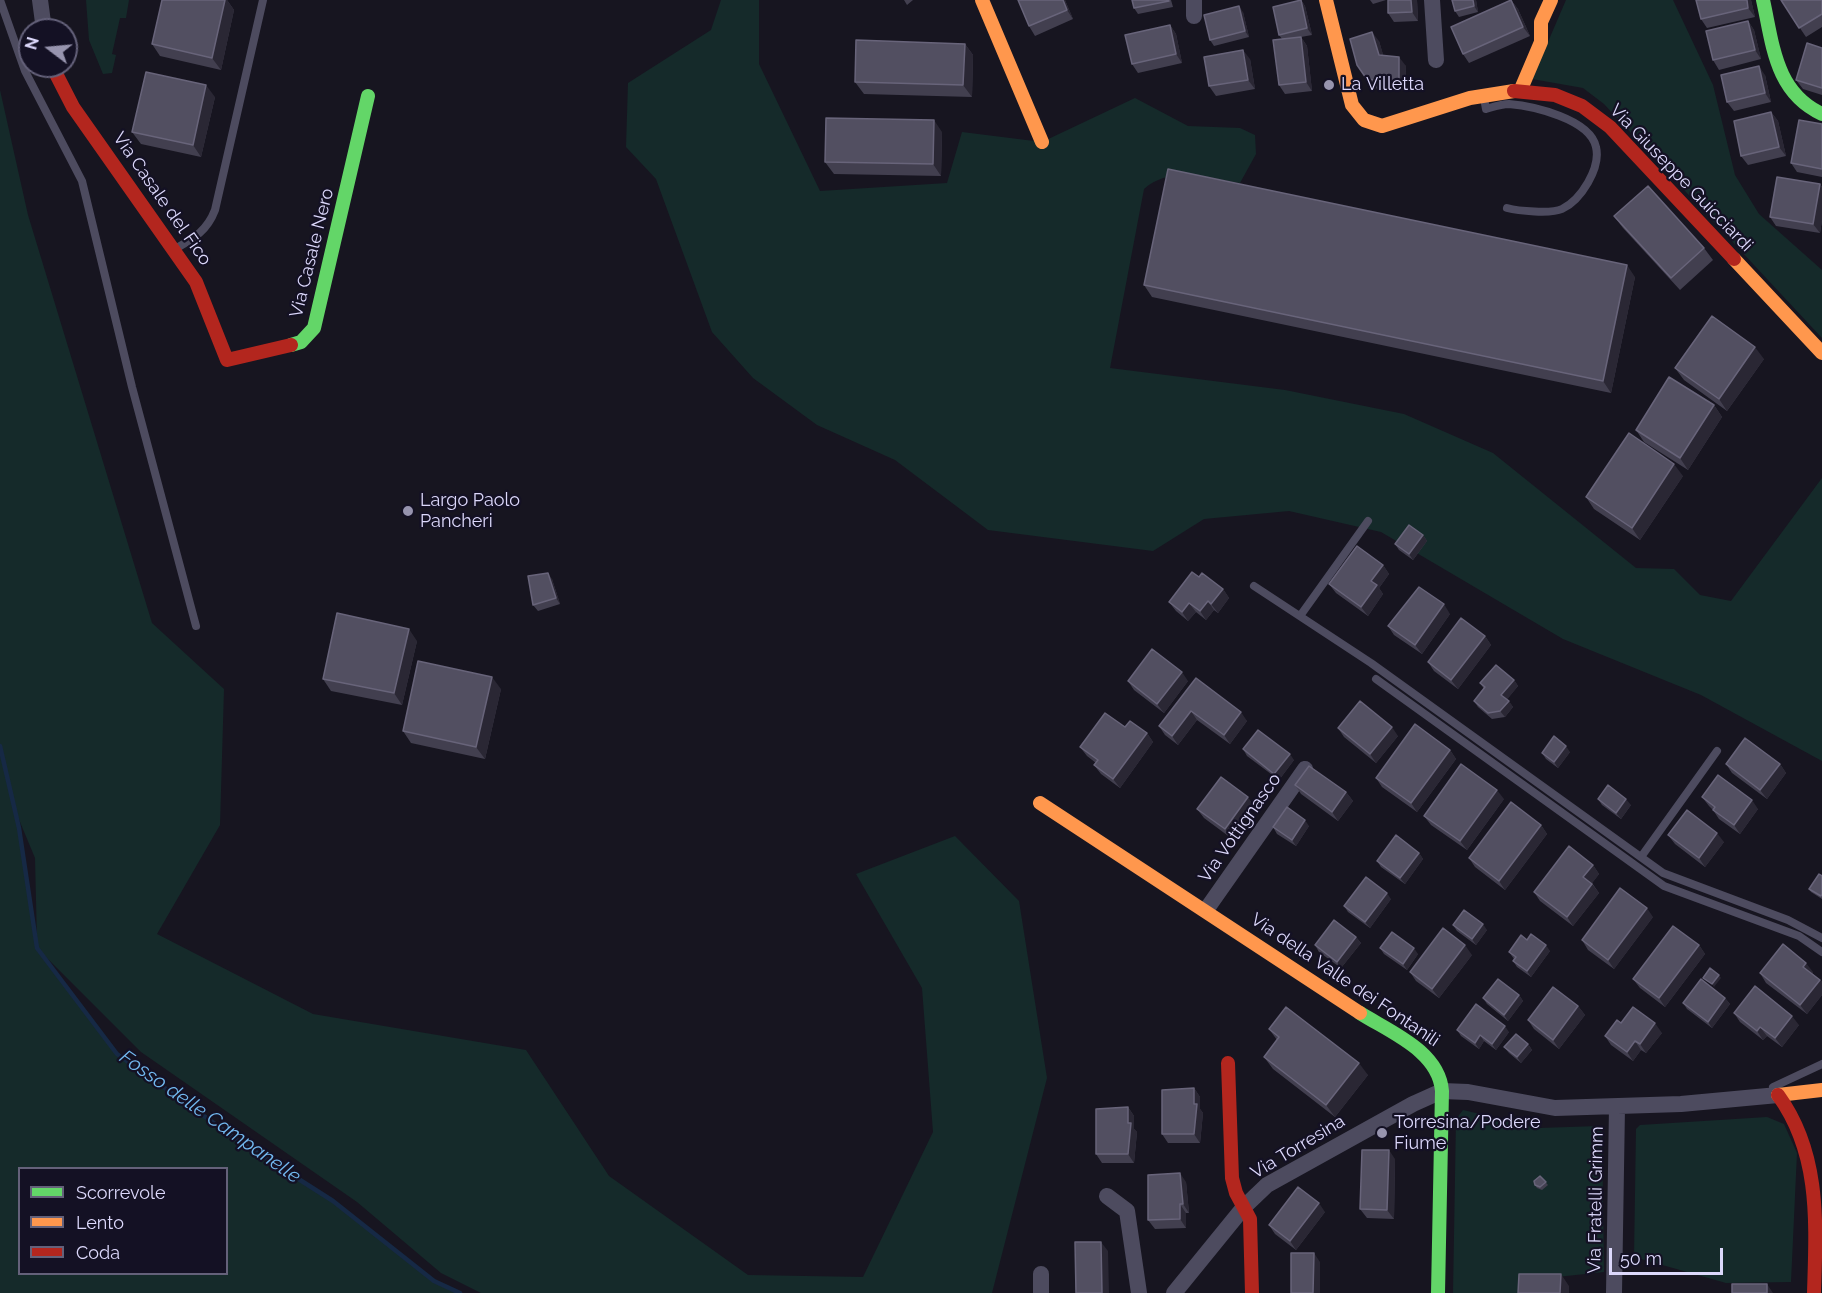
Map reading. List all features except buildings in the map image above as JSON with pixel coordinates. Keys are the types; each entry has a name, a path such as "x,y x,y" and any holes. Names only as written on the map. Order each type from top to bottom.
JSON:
{"street":[{"path":"40,0 42,18"},
{"path":"982,0 1042,142"},
{"name":"Via Giuseppe Guicciardi","path":"1326,0 1352,105 1367,123 1382,126 1483,93 1521,89 1570,99 1599,117 1822,353"},
{"path":"1432,0 1436,60"},
{"path":"1521,89 1541,42 1541,22 1551,0"},
{"path":"1763,0 1785,82 1801,103 1822,114"},
{"name":"Via Casale del Fico","path":"58,78 73,107 196,282 227,360"},
{"name":"Via Casale Nero","path":"227,360 301,342 314,328 368,96"},
{"name":"Via Vottignasco","path":"1206,910 1305,769"},
{"name":"Via della Valle dei Fontanili","path":"1040,803 1206,910 1427,1058 1439,1071 1442,1091"},
{"path":"1228,1063 1232,1178 1236,1193 1250,1219 1252,1293"},
{"path":"1438,1293 1442,1091 1468,1092 1545,1108 1617,1107 1747,1099 1822,1090"},
{"name":"Via Torresina","path":"1174,1293 1260,1190 1283,1175 1442,1091"},
{"path":"1778,1095 1793,1110 1806,1133 1816,1175 1814,1293"},
{"name":"Via Fratelli Grimm","path":"1614,1293 1617,1107"},
{"path":"1816,1175 1822,1159"},
{"path":"1107,1196 1127,1211 1139,1293"},
{"path":"1041,1274 1041,1293"}],"lane":[{"path":"0,0 26,71 82,181 132,387 196,626"},
{"path":"175,249 201,234 210,224 215,210 263,0"},
{"path":"1483,93 1486,109 1506,104 1539,110 1574,121 1591,136 1596,148 1594,165 1586,187 1561,209 1520,211 1507,208"},
{"path":"1300,616 1368,520"},
{"path":"1254,586 1371,663 1676,880 1788,920 1822,938"},
{"path":"1376,679 1664,886 1799,936 1822,952"},
{"path":"1641,857 1717,751"},
{"path":"1747,1099 1822,1064"}],"green space":[{"path":"86,0 129,0 126,18 120,18 112,54 116,55 112,73 103,74 89,40"},
{"path":"721,0 759,0 759,64 820,191 947,183 962,132 1042,142 1135,98 1188,126 1240,128 1255,135 1256,154 1240,183 1202,176 1178,175 1166,177 1144,189 1110,368 1285,390 1404,414 1493,453 1636,568 1674,569 1700,595 1731,601 1822,478 1822,761 1701,695 1563,639 1381,532 1289,511 1204,519 1153,551 988,530 895,460 817,425 753,378 712,332 656,179 626,147 628,83 711,30"},
{"path":"1566,0 1673,0 1713,85 1735,175 1759,214 1822,270 1822,338 1604,104 1583,88 1532,79"},
{"path":"0,90 28,215 152,623 224,689 220,825 157,934 313,1014 526,1050 609,1176 748,1275 863,1277 933,1132 922,988 856,874 955,836 1019,901 1047,1078 992,1293 481,1293 441,1273 357,1202 141,1052 42,953 117,1054 242,1143 333,1201 434,1281 460,1293 0,1293","holes":["15,810 35,858 37,942"]},
{"path":"1463,1110 1539,1128 1599,1126 1602,1130 1604,1272 1519,1281 1519,1293 1453,1293 1456,1119"},
{"path":"1767,1117 1784,1124 1797,1153 1791,1282 1726,1283 1634,1257 1636,1129 1640,1125"}],"waterway":[{"name":"Fosso delle Campanelle","path":"0,746 19,828 37,948 117,1054 242,1143 333,1201 434,1281 460,1293"}],"traffic: fast":[{"path":"1763,0 1774,50 1785,80 1806,105 1822,114"},
{"path":"291,345 301,342 314,328 368,96"},
{"path":"1360,1013 1411,1044 1423,1054 1439,1077 1442,1091 1438,1293"}],"traffic: slow":[{"path":"982,0 1042,142"},
{"path":"1326,0 1352,105 1364,120 1382,126 1470,98 1514,91"},
{"path":"1521,89 1541,42 1541,22 1551,0"},
{"path":"1734,259 1822,353"},
{"path":"1040,803 1360,1013"},
{"path":"1778,1095 1822,1090"}],"traffic: jam":[{"path":"58,78 73,107 196,282 227,360 291,345"},
{"path":"1514,91 1555,95 1582,106 1610,127 1734,259"},
{"path":"1228,1063 1232,1178 1236,1193 1250,1219 1252,1293"},
{"path":"1778,1095 1792,1118 1809,1165 1815,1216 1814,1293"}],"place":[{"name":"La Villetta","path":"1329,85"},
{"name":"Largo Paolo Pancheri","path":"408,511"},
{"name":"Torresina/Podere Fiume","path":"1382,1133"}]}
